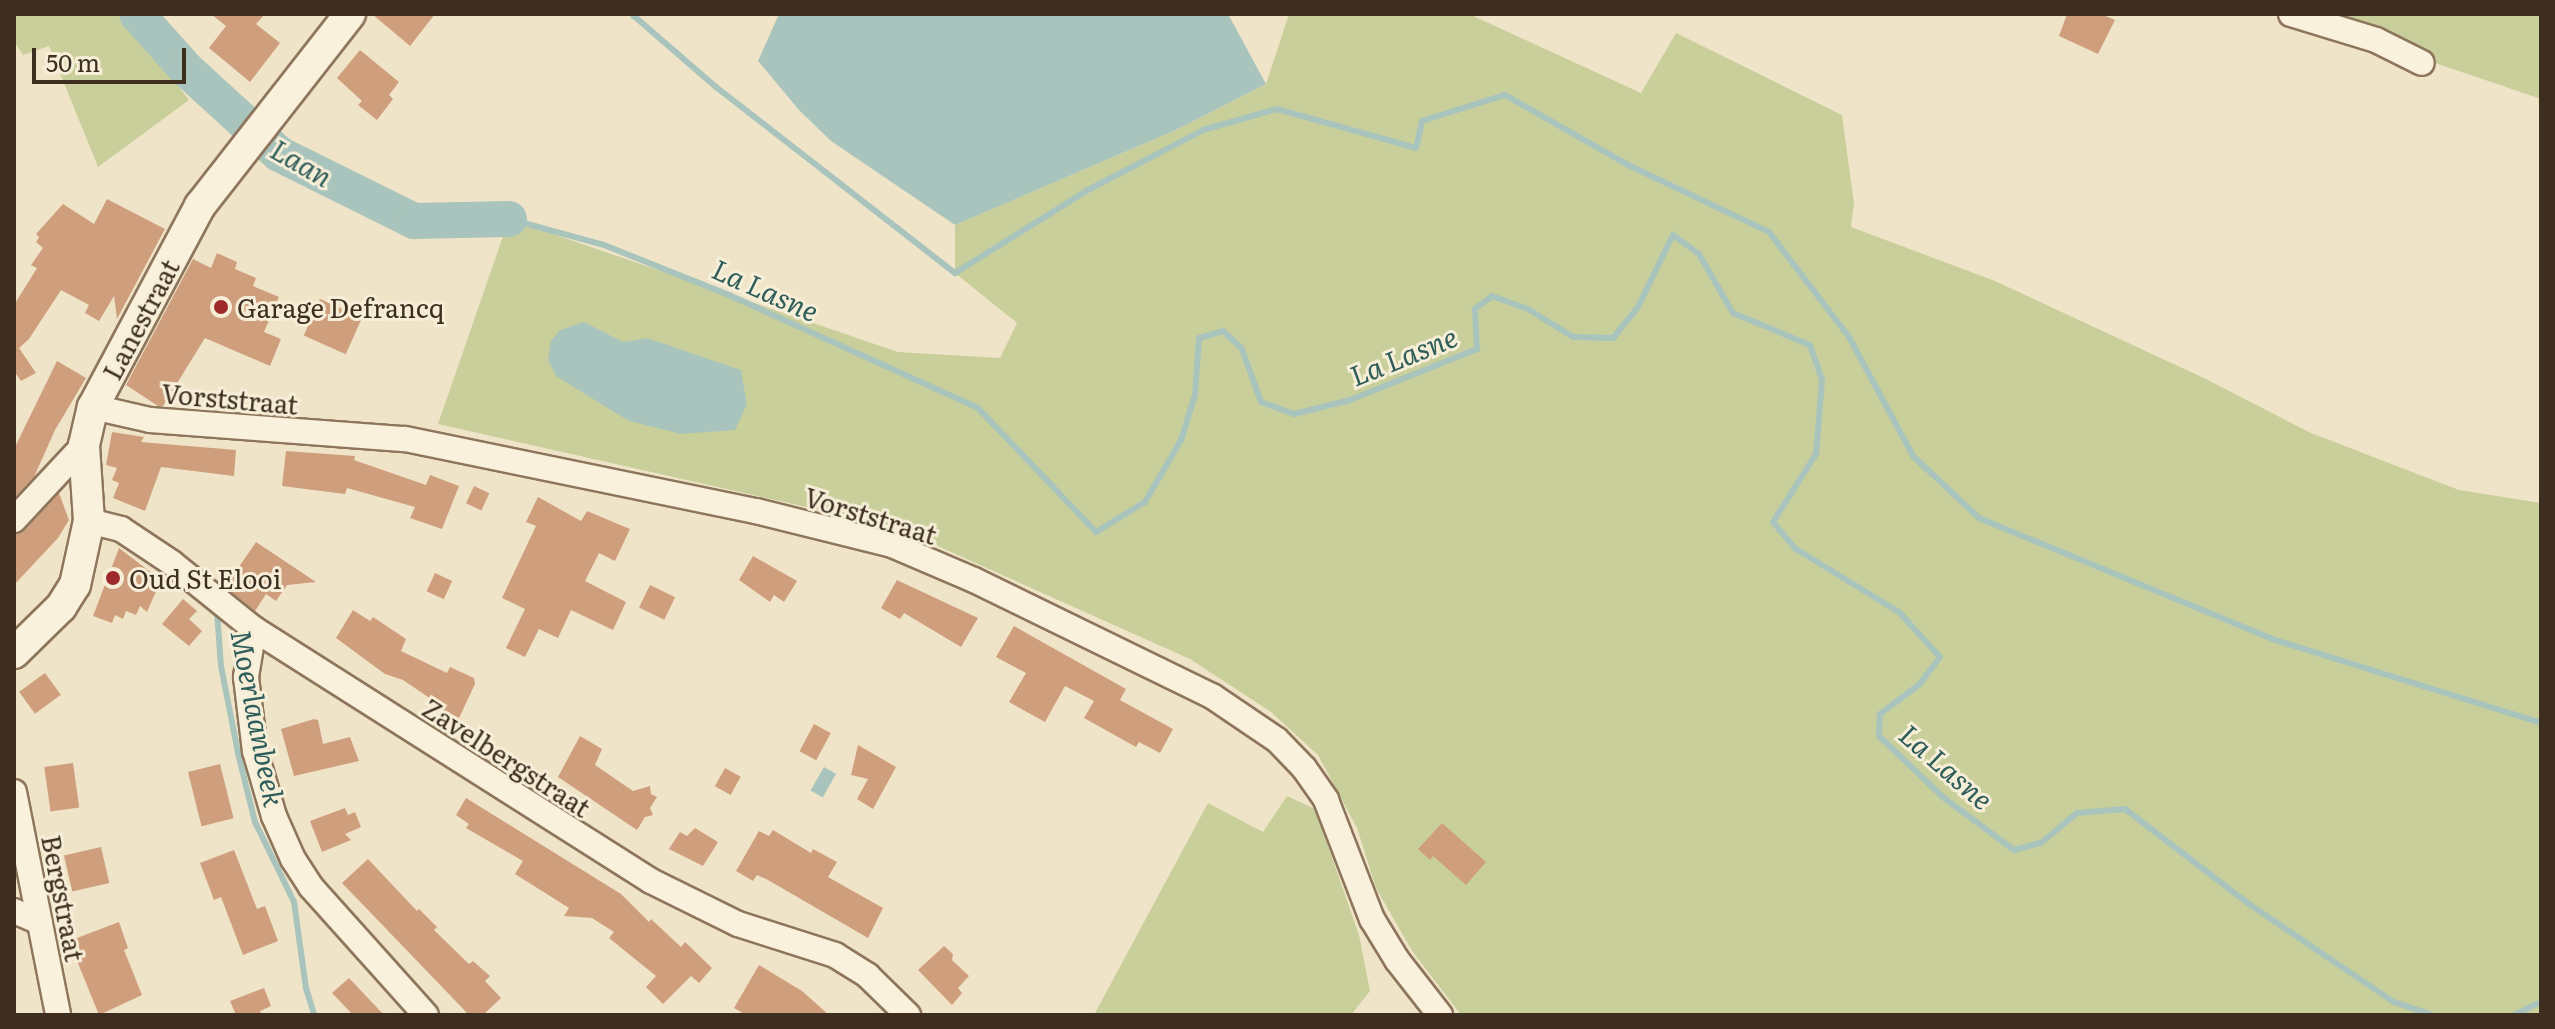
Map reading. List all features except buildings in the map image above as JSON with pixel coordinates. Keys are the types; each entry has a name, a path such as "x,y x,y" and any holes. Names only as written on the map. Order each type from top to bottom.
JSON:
{"street":[{"name":"Lanestraat","path":"14,653 61,607 75,585 89,521 84,445 93,407 200,206 236,156 350,14"},
{"path":"2291,14 2376,40 2422,63"},
{"name":"Vorststraat","path":"93,407 150,420 405,439 771,515 892,545 962,574 1212,696 1277,740 1304,768 1326,800 1372,919 1397,960 1440,1015"},
{"path":"14,520 84,445"},
{"name":"Zavelbergstraat","path":"89,521 121,529 172,563 254,629 651,881 738,924 835,955 868,976 908,1015"},
{"path":"254,629 246,677 255,751 274,816 293,859 311,887 426,1015"},
{"name":"Bergstraat","path":"14,792 58,1015"},
{"path":"14,911 40,922"}],"green space":[{"path":"14,14 123,14 189,100 98,167 49,46 23,55 14,41"},
{"path":"1289,14 1469,14 1641,93 1676,33 1842,115 1854,203 1851,227 1995,281 2206,379 2311,433 2459,490 2541,503 2541,1015 1461,1015 1412,951 1376,888 1357,828 1318,755 1271,712 1190,659 895,527 438,424 509,219 898,352 1000,358 1017,323 955,273 955,225 1176,130 1266,84"},
{"path":"2291,14 2541,14 2541,99"},
{"path":"1287,796 1315,809 1359,935 1370,991 1351,1015 1094,1015 1208,803 1263,832"}],"water":[{"path":"779,14 1228,14 1266,84 1176,130 955,225 831,141 799,110 758,61"},
{"path":"584,322 623,342 647,338 741,370 747,404 735,430 681,434 629,421 556,376 548,360 551,341 560,330"},
{"path":"824,767 836,774 823,797 810,790"}],"waterway":[{"name":"Laan","path":"137,14 186,69 279,154 414,221 509,219"},
{"path":"637,14 634,16 716,87 955,273 1086,191 1203,130 1277,109 1416,148 1422,121 1505,95 1628,165 1769,232 1849,337 1913,456 1979,518 2272,639 2541,723"},
{"name":"La Lasne","path":"509,219 604,245 729,295 978,408 1096,532 1145,502 1181,440 1195,395 1199,338 1223,331 1242,349 1261,402 1294,414 1350,400 1477,349 1475,309 1492,296 1528,309 1573,337 1613,338 1638,307 1673,235 1699,254 1733,313 1810,345 1822,380 1816,454 1773,522 1796,549 1899,612 1940,657 1920,684 1880,714 1879,736 1944,798 2014,850 2041,843 2077,813 2125,809 2249,904 2394,1002 2432,1015"},
{"name":"Moerlaanbeek","path":"217,612 221,666 238,753 255,822 294,902 306,988 314,1015"},
{"name":"La Lasne","path":"2514,1015 2541,1002"}],"place":[{"name":"Garage Defrancq","path":"221,307"},
{"name":"Oud St Elooi","path":"113,578"}]}
